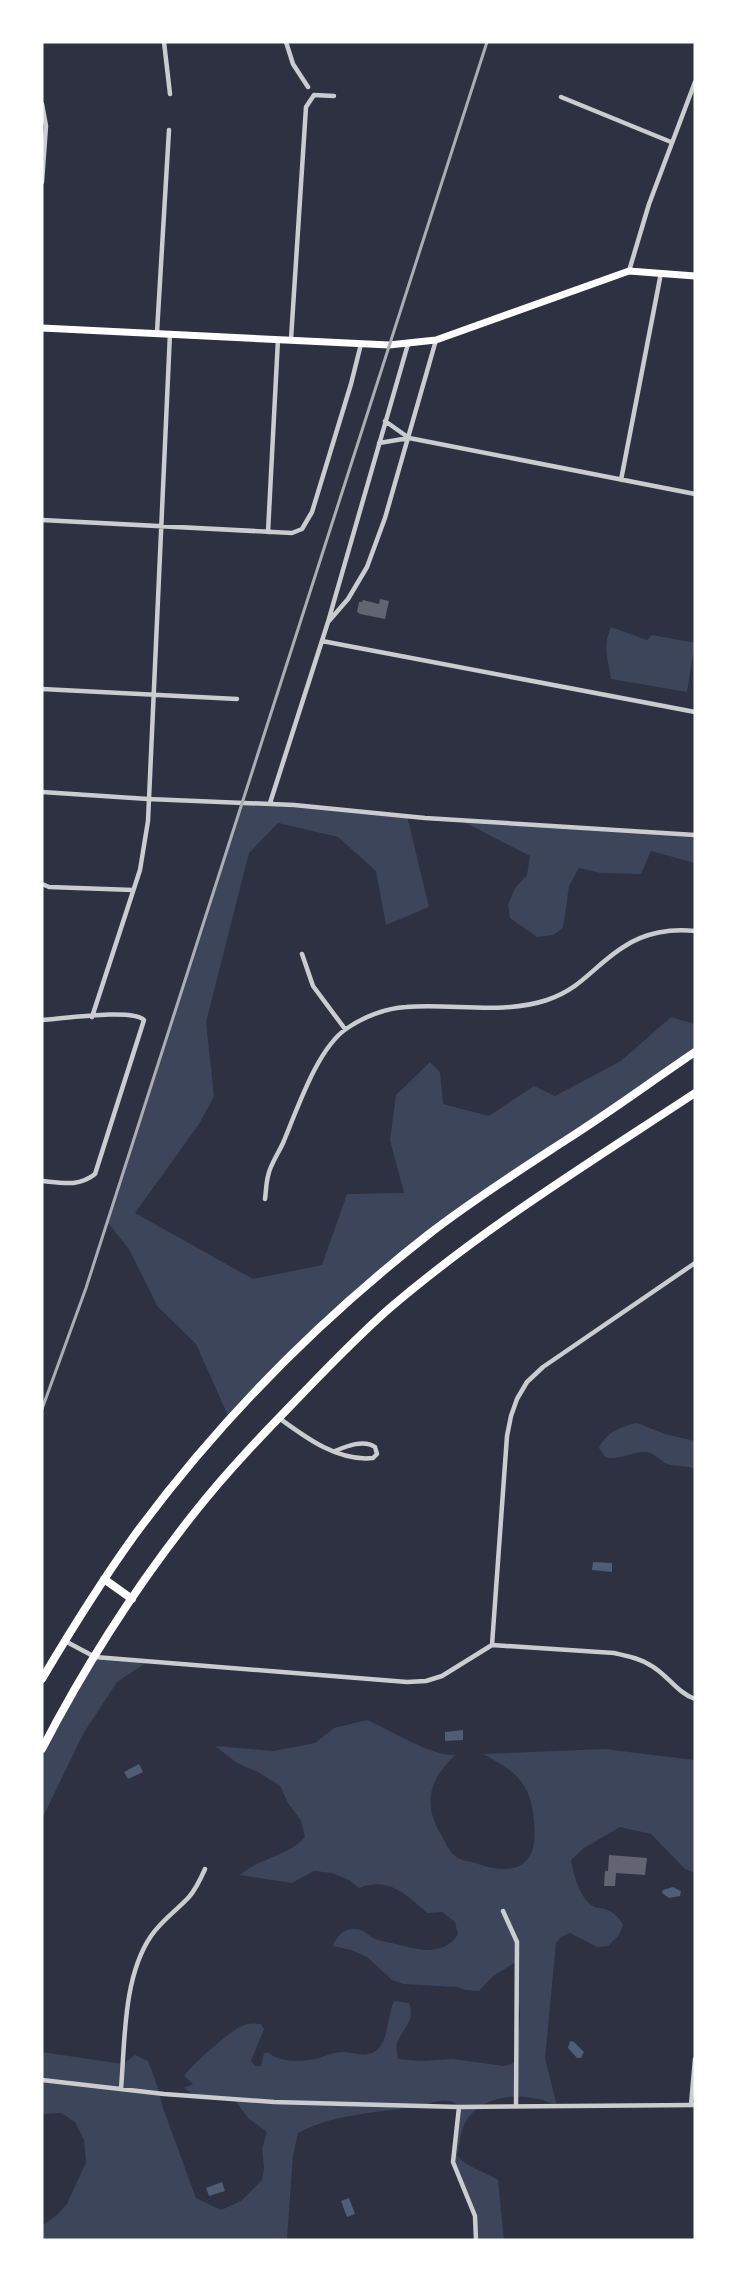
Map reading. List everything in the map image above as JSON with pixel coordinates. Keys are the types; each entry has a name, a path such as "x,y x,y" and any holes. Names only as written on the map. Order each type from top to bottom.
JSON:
{"main road":[{"path":"42,328 361,344 408,344 436,340 629,271 695,276"},
{"path":"42,1679 134,1536 189,1465 272,1375 339,1311 431,1233 503,1180 568,1139 695,1052"},
{"path":"42,1749 95,1657 132,1599 196,1511 279,1418 389,1309 427,1278 531,1201 695,1092"},
{"path":"105,1579 132,1599"}],"street":[{"path":"164,42 170,94"},
{"path":"286,42 294,64 308,87"},
{"path":"629,271 649,204 695,82"},
{"path":"291,339 306,107 314,95 334,96"},
{"path":"561,97 671,142"},
{"path":"42,104 45,118 42,182"},
{"path":"157,332 169,130"},
{"path":"621,480 661,273"},
{"path":"92,1017 144,853 170,333"},
{"path":"268,532 278,339"},
{"path":"328,622 348,599 367,567 386,518 436,340"},
{"path":"42,520 292,533 302,529 308,521 351,384 361,344"},
{"path":"270,803 328,622 408,344"},
{"path":"385,421 409,438"},
{"path":"380,443 409,438 695,494"},
{"path":"322,641 695,712"},
{"path":"42,689 237,699"},
{"path":"42,792 148,799 270,803 425,818 695,835"},
{"path":"42,884 49,887 133,890"},
{"path":"265,1199 268,1175 302,1096 323,1055 345,1029 381,1012 405,1006 505,1007 544,1001 582,982 625,945 650,934 674,930 695,931"},
{"path":"302,954 313,986 345,1029"},
{"path":"42,1020 138,1016 144,1020 95,1174 86,1182 77,1184 42,1181"},
{"path":"492,1645 507,1436 517,1399 526,1382 543,1367 694,1265"},
{"path":"279,1418 314,1442 335,1451 359,1458 373,1458 377,1454 375,1448 368,1444 345,1447 335,1451"},
{"path":"65,1641 95,1657 407,1682 426,1681 442,1676 492,1645 604,1652 631,1656 650,1665 677,1689 695,1698"},
{"path":"121,2089 127,2017 135,1970 149,1939 163,1920 190,1896 205,1869"},
{"path":"503,1911 517,1942 516,2106"},
{"path":"42,2080 274,2102 459,2107 693,2105 695,2059"},
{"path":"459,2107 453,2162 475,2216 476,2240"}],"shaded area":[{"path":"611,627 647,640 652,635 695,643 687,692 611,679 606,647"},
{"path":"242,802 407,816 429,907 386,925 376,871 338,837 278,823 249,853 206,1022 214,1097 199,1124 135,1213 253,1279 322,1265 347,1194 404,1193 390,1140 396,1095 430,1062 440,1072 443,1104 489,1116 534,1086 555,1096 621,1061 671,1017 695,1024 695,1052 431,1233 339,1311 230,1420 196,1344 158,1307 129,1249 107,1222"},
{"path":"460,820 695,835 695,863 651,851 641,874 601,873 579,868 569,886 563,928 553,935 537,937 510,918 508,905 515,888 527,875 530,856"},
{"path":"637,1423 665,1434 695,1441 695,1469 667,1464 647,1452 616,1458 605,1457 599,1448 605,1438 620,1428"},
{"path":"593,1562 612,1563 612,1572 592,1570"},
{"path":"95,1657 147,1662 117,1682 83,1734 42,1819 42,1749"},
{"path":"367,1720 423,1747 455,1755 439,1774 431,1793 430,1803 436,1824 449,1849 456,1857 501,1869 521,1865 528,1859 534,1838 532,1808 520,1780 483,1754 604,1749 695,1760 695,1873 685,1869 651,1834 620,1827 584,1848 571,1860 576,1880 586,1900 597,1908 604,1908 613,1913 623,1925 619,1935 608,1946 597,1947 570,1933 561,1937 556,1943 545,2058 557,2106 533,2098 507,2097 483,2105 473,2113 463,2127 457,2155 471,2166 498,2180 504,2240 478,2240 476,2214 454,2162 460,2120 459,2107 453,2102 443,2101 327,2121 298,2133 293,2155 287,2239 291,2240 42,2240 42,2226 67,2204 86,2162 84,2140 75,2122 61,2113 42,2114 42,2052 123,2064 135,2055 148,2061 196,2198 221,2210 241,2201 262,2180 264,2168 262,2149 267,2132 248,2118 234,2099 196,2096 184,2088 193,2084 184,2076 211,2049 242,2026 261,2024 264,2029 251,2061 255,2066 261,2066 264,2053 280,2059 300,2061 339,2052 370,2054 382,2044 394,2001 409,2003 411,2010 410,2020 397,2044 398,2059 421,2061 453,2059 504,2066 512,2064 516,2059 520,2017 516,1962 493,1976 479,1991 465,1990 457,1987 403,1984 392,1980 367,1957 333,1946 343,1932 356,1929 381,1941 422,1950 438,1949 446,1946 458,1934 455,1922 442,1912 427,1913 404,1894 388,1886 379,1884 359,1888 349,1880 332,1873 314,1871 292,1883 240,1875 291,1849 305,1837 301,1821 288,1803 280,1786 258,1772 237,1763 215,1746 274,1751 315,1743 334,1728"},
{"path":"463,1730 463,1740 445,1741 445,1732"},
{"path":"139,1764 143,1772 128,1779 124,1772"},
{"path":"673,1887 681,1891 680,1896 669,1898 662,1893 663,1890"},
{"path":"570,2041 584,2052 581,2058 577,2058 568,2048"},
{"path":"222,2182 225,2191 209,2196 206,2188"},
{"path":"349,2198 355,2214 347,2217 341,2201"}],"building":[{"path":"380,599 389,601 385,619 357,612 359,602 363,600 379,604"},
{"path":"609,1855 647,1858 645,1875 616,1873 615,1886 604,1886"}],"railway":[{"path":"42,1409 86,1288 487,42"}]}
